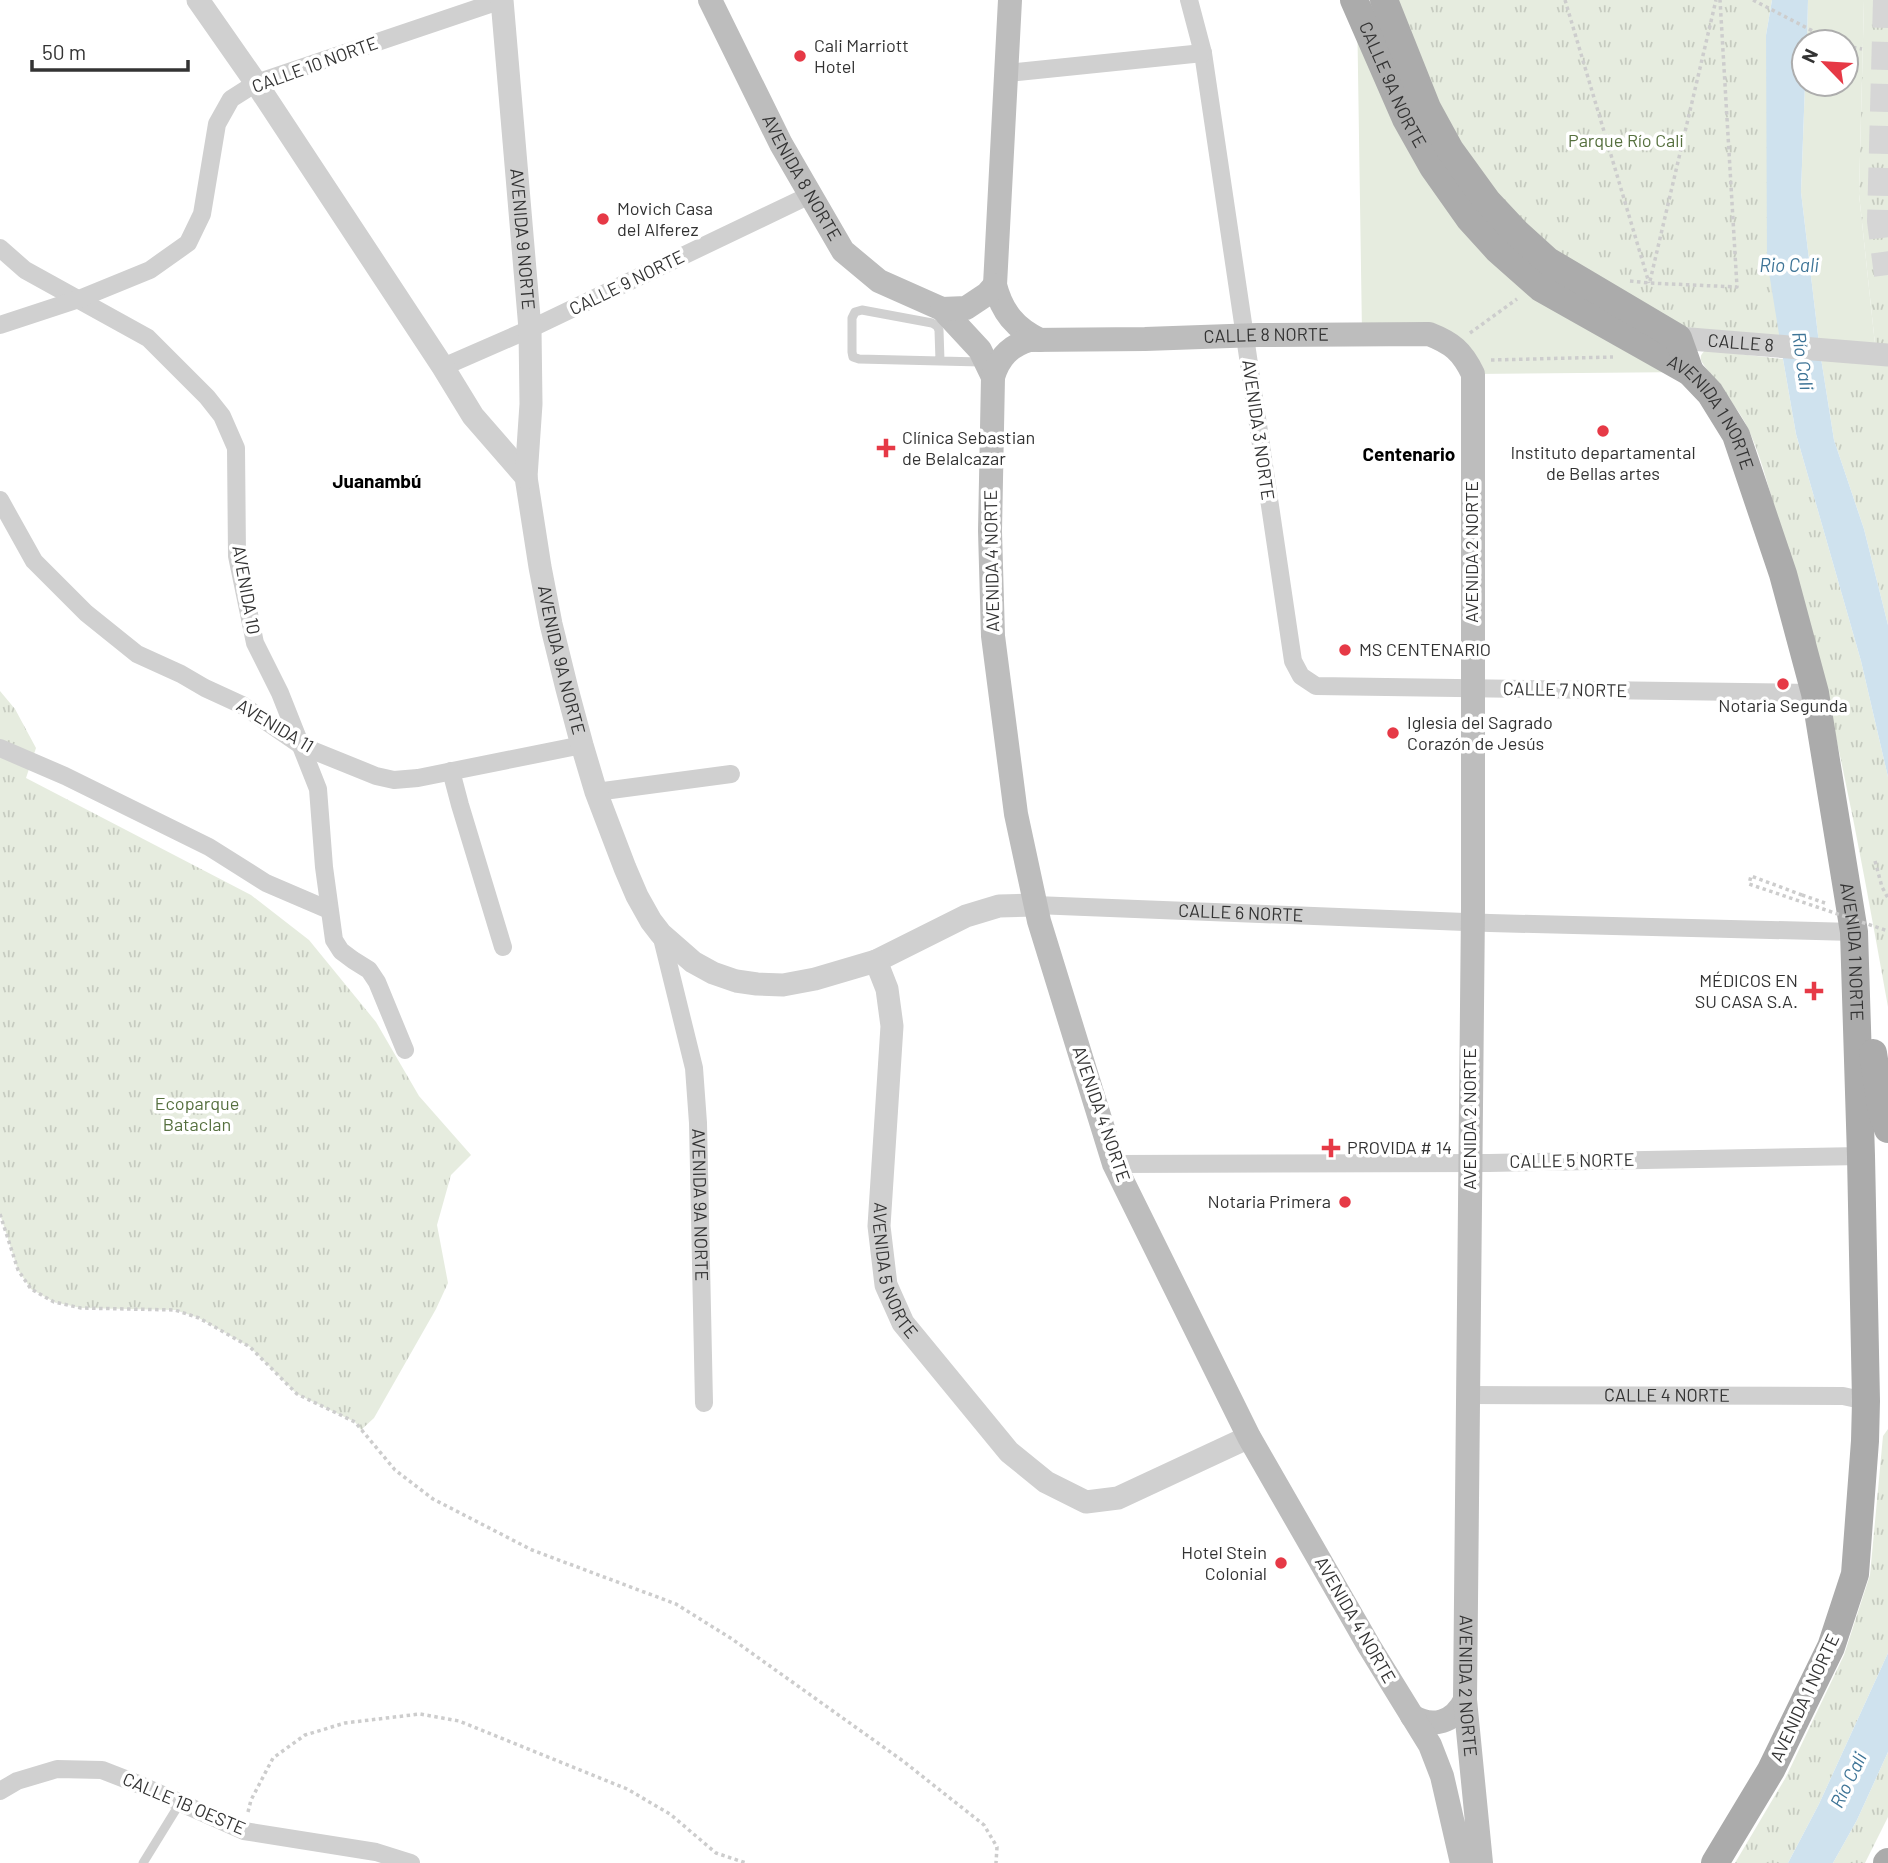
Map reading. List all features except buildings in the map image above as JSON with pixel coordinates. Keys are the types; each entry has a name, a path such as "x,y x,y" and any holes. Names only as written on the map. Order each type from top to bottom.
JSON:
{"main road":[{"name":"AVENIDA 8 NORTE","path":"710,0 780,144 843,251 879,281 942,309 972,340 990,369"},
{"path":"1010,0 995,285 1005,313 1015,324 1040,340"},
{"name":"CALLE 9A NORTE","path":"1354,0 1406,119 1433,167"},
{"path":"1384,0 1427,108 1450,150 1487,201 1516,232 1556,267 1678,338 1690,372"},
{"path":"1404,50 1433,167"},
{"name":"AVENIDA 1 NORTE","path":"1433,167 1469,218 1498,250 1533,282 1690,372 1710,393 1737,435 1783,574 1815,693 1854,932 1861,1156 1874,1419 1855,1574 1831,1647 1771,1770 1715,1863"},
{"path":"942,309 966,308 995,285"},
{"name":"CALLE 8 NORTE","path":"990,369 996,366 1010,349 1019,344 1040,340 1244,336 1429,334 1465,360"},
{"name":"AVENIDA 2 NORTE","path":"1465,360 1473,688 1465,1700 1481,1863"},
{"name":"AVENIDA 4 NORTE","path":"990,369 993,636 1016,814 1035,905 1114,1164 1249,1437 1369,1646 1430,1745 1441,1776 1462,1863"},
{"path":"1854,932 1882,1113 1888,1129"},
{"path":"1412,1716 1427,1723 1443,1722 1456,1714 1465,1700"}],"street":[{"path":"198,0 256,83 473,416 526,477"},
{"name":"CALLE 10 NORTE","path":"0,325 79,299 150,270 188,243 202,214 217,124 231,99 256,83 502,0"},
{"name":"AVENIDA 9 NORTE","path":"502,0 530,329 531,404 526,477"},
{"name":"AVENIDA 3 NORTE","path":"1189,0 1203,53 1293,661 1301,676 1316,686"},
{"path":"1007,73 1203,53"},
{"name":"CALLE 9 NORTE","path":"443,367 530,329 810,195"},
{"name":"AVENIDA 10","path":"0,248 25,270 148,338 207,397 222,416 236,448 237,556 255,643 280,693 318,789 334,940 341,951 369,970 377,982 405,1050"},
{"name":"CALLE 8","path":"1678,338 1880,355"},
{"name":"AVENIDA 9A NORTE","path":"526,477 540,567 566,689 596,792 637,896 660,933 694,1068 698,1123 704,1403"},
{"name":"AVENIDA 11","path":"0,500 34,561 86,613 116,638 137,654 242,705 302,746 376,776 394,780 418,778 582,745"},
{"name":"CALLE 7 NORTE","path":"1316,686 1815,693"},
{"path":"0,748 65,776 197,841 266,883 329,910"},
{"path":"451,771 503,947"},
{"path":"596,792 731,774"},
{"name":"CALLE 6 NORTE","path":"660,933 693,962 713,973 737,981 783,985 815,979 876,961 967,916 999,906 1854,932"},
{"name":"AVENIDA 5 NORTE","path":"876,961 887,989 892,1026 879,1226 886,1285 903,1323 1009,1452 1046,1482 1086,1502 1118,1498 1249,1437"},
{"name":"CALLE 5 NORTE","path":"1114,1164 1861,1156"},
{"name":"CALLE 4 NORTE","path":"1467,1395 1843,1396 1874,1419"},
{"name":"CALLE 1B OESTE","path":"0,1791 17,1781 57,1769 102,1770 244,1831 376,1852 411,1863"}],"lane":[{"path":"902,318 904,292"},
{"path":"940,361 939,330 932,323 862,310 855,312 852,318 853,357 940,361 990,369"},
{"path":"143,1863 180,1803"}],"path":[{"path":"1566,0 1650,284"},
{"path":"1650,284 1718,0"},
{"path":"1625,280 1650,284 1737,286 1718,0"},
{"path":"1753,0 1807,28"},
{"path":"1465,360 1525,294"},
{"path":"1465,360 1623,357"},
{"path":"1875,862 1888,898"},
{"path":"1834,906 1751,876 1749,884 1888,931"},
{"path":"0,1214 18,1270 31,1289 54,1302 81,1308 176,1310 199,1318 250,1347 297,1394 355,1422 395,1470 433,1499 532,1550 676,1604 732,1639 903,1761 984,1825 997,1847 996,1863"},
{"path":"244,1831 251,1800 273,1758 305,1735 345,1723 420,1714 459,1721 627,1789 670,1814 716,1853 746,1863"}],"green space":[{"name":"Parque Río Cali","path":"1384,0 1772,0 1766,35 1782,346 1678,338 1487,201"},
{"path":"1808,0 1864,0 1859,194 1876,354 1820,352 1801,192 1804,98 1860,98 1860,28 1807,28"},
{"path":"1864,0 1888,0 1888,625 1864,529 1834,440 1820,352 1876,354 1859,194"},
{"path":"1357,5 1690,372 1473,374 1454,345 1362,334"},
{"path":"1705,350 1783,359 1796,434 1861,661 1888,777 1888,1007 1842,764 1798,584 1752,437 1738,411 1702,363 1701,357"},
{"name":"Ecoparque Bataclan","path":"0,691 15,709 36,748 26,778 251,895 309,940 376,1022 419,1096 471,1155 451,1175 437,1225 448,1283 374,1418 361,1430 355,1422 297,1394 250,1347 199,1318 175,1310 81,1308 54,1302 31,1289 18,1270 0,1214"},
{"path":"1888,1429 1888,1653 1819,1804 1788,1863 1735,1863 1786,1777 1844,1655 1870,1575 1883,1436"},
{"path":"1888,1752 1888,1817 1865,1863 1833,1863 1857,1820"}],"water":[{"name":"Rio Cali","path":"1772,0 1808,0 1807,28 1790,28 1790,98 1804,98 1801,192 1820,352 1834,440 1864,529 1888,625 1888,777 1861,661 1796,434 1767,260 1766,35"},
{"name":"Río Cali","path":"1888,1653 1888,1752 1857,1820 1833,1863 1788,1863 1819,1804"}],"tunnel":[{"path":"1887,0 1881,221 1888,275"}],"place":[{"name":"Cali Marriott Hotel","path":"800,56"},
{"name":"Movich Casa del Alferez","path":"603,219"},
{"name":"Instituto departamental de Bellas artes","path":"1603,431"},
{"name":"Clínica Sebastian de Belalcazar","path":"886,448"},
{"name":"MS CENTENARIO","path":"1345,650"},
{"name":"Notaria Segunda","path":"1783,684"},
{"name":"Iglesia del Sagrado Corazón de Jesús","path":"1393,733"},
{"name":"MÉDICOS EN SU CASA S.A.","path":"1814,991"},
{"name":"PROVIDA # 14","path":"1331,1148"},
{"name":"Notaria Primera","path":"1345,1202"},
{"name":"Hotel Stein Colonial","path":"1281,1563"}],"district":[{"name":"Centenario","path":"1409,454"},
{"name":"Juanambú","path":"377,481"}]}
